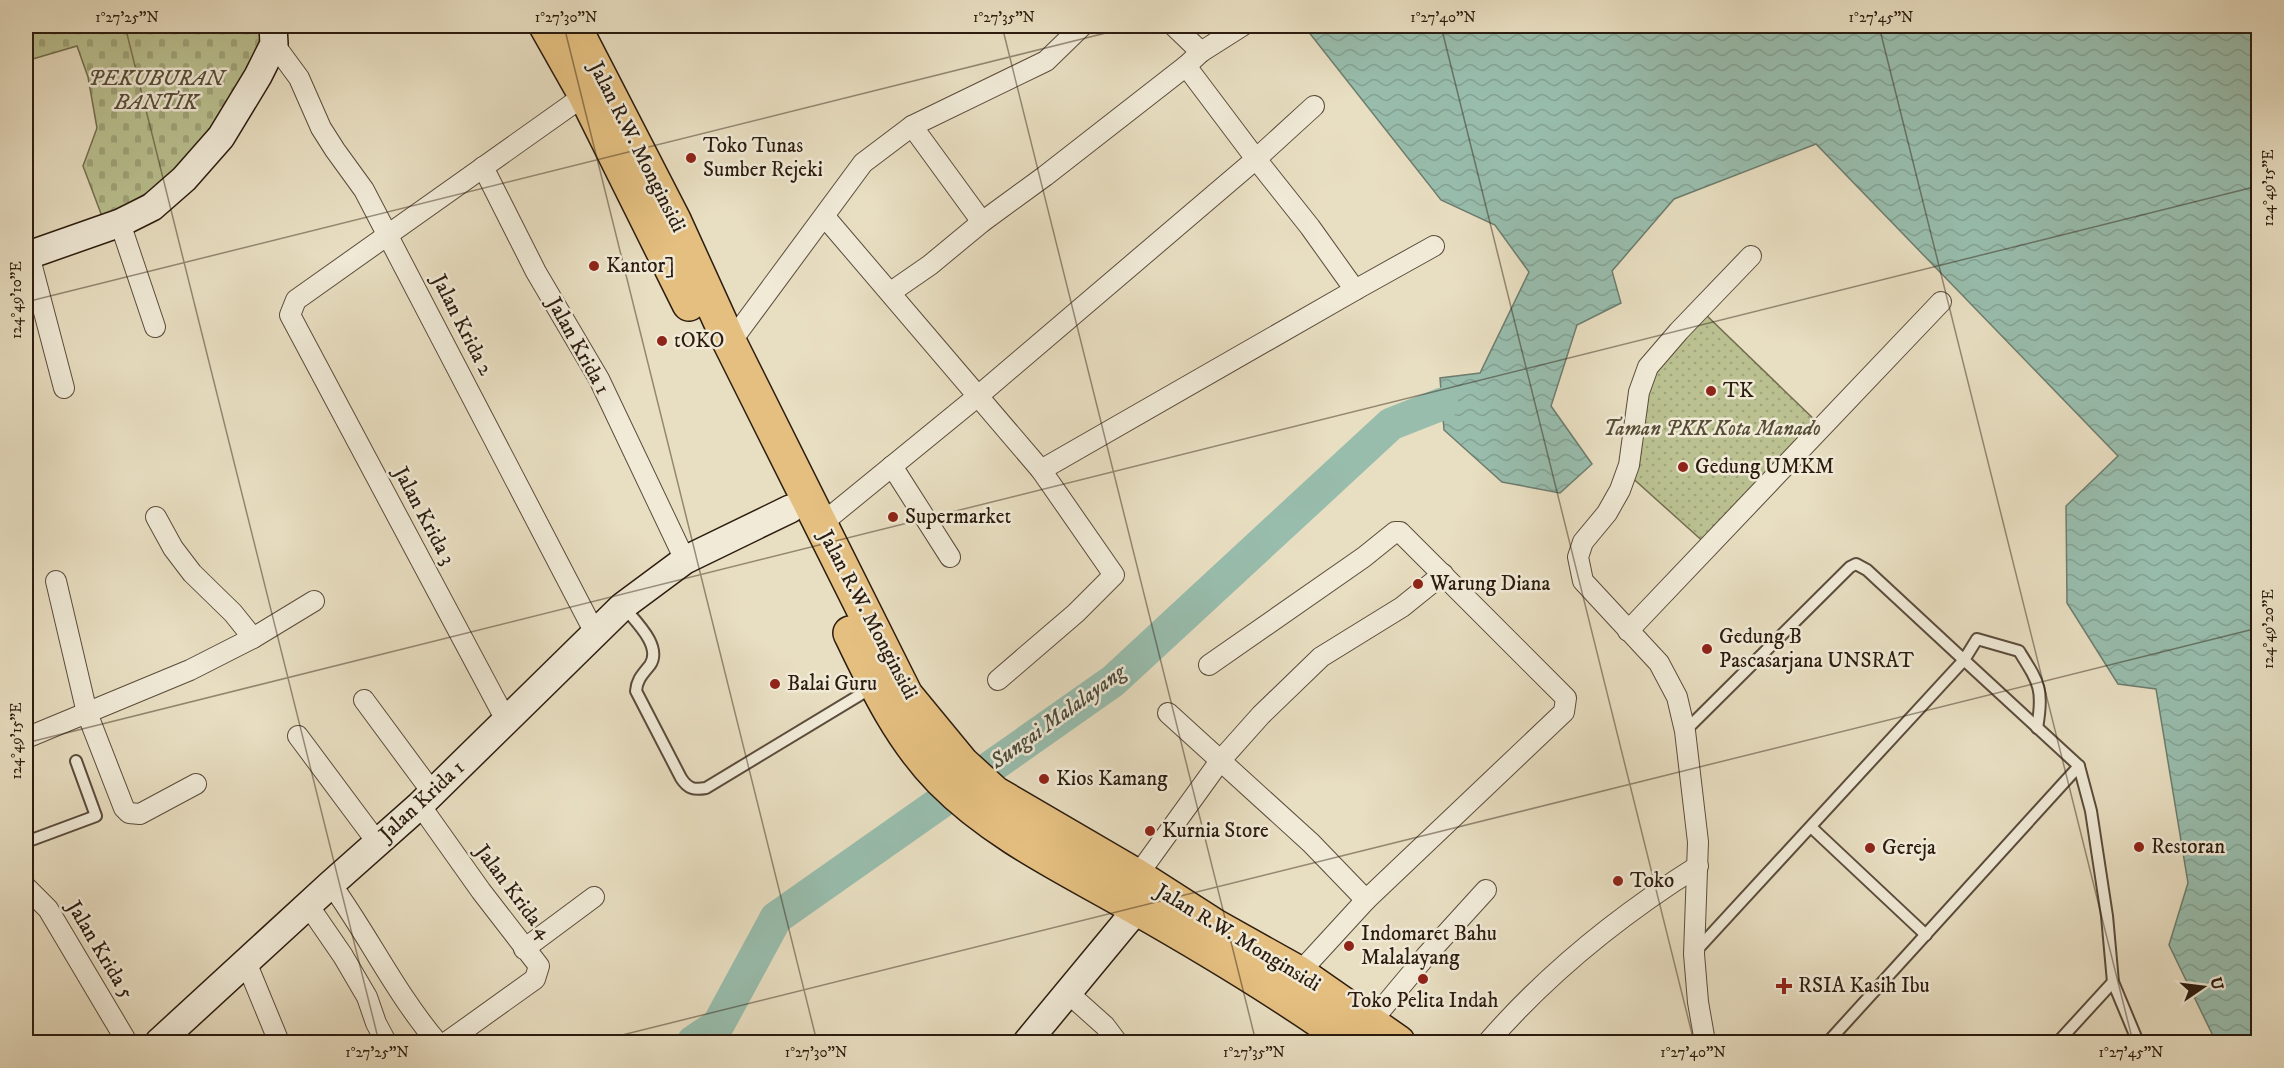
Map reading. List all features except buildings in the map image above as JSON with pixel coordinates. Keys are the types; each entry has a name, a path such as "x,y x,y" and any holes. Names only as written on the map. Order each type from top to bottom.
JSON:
{"highway":[{"name":"Jalan R.W. Monginsidi","path":"546,26 573,41 674,220 730,343 820,525 906,695 951,771"},
{"name":"Jalan R.W. Monginsidi","path":"573,41 585,95 875,686 910,743 951,771 1040,854 1201,946 1328,1010 1360,1033 1398,1042"},
{"name":"Jalan R.W. Monginsidi","path":"985,802 1137,876 1215,926 1299,973 1328,1010"}],"street":[{"path":"730,343 863,163 912,126 1046,62 1082,26"},
{"path":"1174,26 1201,52"},
{"path":"891,292 930,266 982,222 1045,176 1201,52 1242,26"},
{"path":"64,388 28,256 120,223 152,207 184,179 221,137 258,76 274,34"},
{"name":"Jalan Krida 2","path":"274,34 299,78 321,128 360,185 388,235 596,635"},
{"path":"1186,66 1310,227 1355,290"},
{"path":"388,235 585,95"},
{"path":"820,525 978,396 1256,159 1314,106"},
{"path":"912,126 982,222"},
{"name":"Jalan Krida 1","path":"483,167 536,272 599,379 685,560"},
{"path":"825,217 1041,470 1114,575 1076,613 999,680"},
{"path":"120,223 155,327"},
{"name":"Jalan Krida 3","path":"388,235 297,300 290,315 507,722"},
{"path":"1041,470 1434,246"},
{"path":"1705,1042 1698,1002 1694,954 1698,842 1685,731 1677,697 1659,663 1583,581 1578,564 1579,551 1583,542 1607,513 1620,490 1629,465 1640,392 1648,368 1678,330 1750,256"},
{"path":"1628,631 1941,302"},
{"path":"892,466 950,557"},
{"name":"Jalan Krida 1","path":"159,1042 507,722 623,606 685,560 790,509"},
{"path":"156,517 173,548 192,573 233,613 253,638"},
{"path":"1209,664 1364,557 1395,532 1400,532 1566,698 1564,712 1366,900 1299,973"},
{"path":"1137,876 1220,761 1261,715 1321,657 1402,607 1443,574"},
{"path":"56,581 87,713 120,801 129,813 140,814 196,784"},
{"path":"26,738 190,670 253,638 314,601"},
{"name":"Jalan Krida 4","path":"364,700 524,949 539,966 535,979 447,1042"},
{"path":"1168,713 1311,843 1366,900"},
{"path":"298,736 377,842"},
{"path":"1488,1042 1514,1012 1586,945 1698,866"},
{"path":"330,884 349,909 413,1011 437,1042"},
{"path":"1360,1033 1486,890"},
{"path":"524,949 594,897"},
{"name":"Jalan Krida 5","path":"37,898 127,1042"},
{"path":"308,905 343,956 367,997 376,1023 386,1042"},
{"path":"1027,1042 1137,909"},
{"path":"246,962 279,1042"},
{"path":"1068,993 1105,1026 1117,1042"}],"lane":[{"path":"1685,731 1851,567 1856,564 1867,570 2079,766 2091,811 2107,916 2113,982 2138,1042"},
{"path":"623,606 645,633 653,655 651,664 637,683 636,691 681,778 691,789 706,788 875,686"},
{"path":"1694,954 1964,660 1977,639 2019,651 2035,677 2042,700 2037,728"},
{"path":"26,842 96,816 76,760"},
{"path":"1828,1042 2079,766"},
{"path":"1811,827 1926,935"},
{"path":"2058,1042 2113,982"}],"green space":[{"name":"PEKUBURAN BANTIK","path":"26,26 265,26 269,40 246,82 169,180 103,219 83,166 97,128 88,77 77,46 26,61"},
{"name":"Taman PKK Kota Manado","path":"1702,311 1820,425 1707,545 1628,474 1650,369"}],"water":[{"path":"1304,26 2258,26 2258,1042 2216,1042 2169,945 2188,883 2156,689 2118,684 2067,603 2066,506 2118,456 1816,144 1674,199 1612,271 1621,303 1577,325 1551,406 1592,464 1560,493 1502,482 1444,430 1440,378 1480,373 1529,272 1495,225 1441,200"}],"waterway":[{"name":"Sungai Malalayang","path":"693,1042 718,1025 776,918 1113,681 1391,424 1442,404"}],"place":[{"name":"Toko Tunas Sumber Rejeki","path":"691,158"},
{"name":"Kantor]","path":"594,266"},
{"name":"tOKO","path":"662,341"},
{"name":"TK","path":"1711,391"},
{"name":"Gedung UMKM","path":"1683,467"},
{"name":"Supermarket","path":"893,517"},
{"name":"Warung Diana","path":"1418,584"},
{"name":"Gedung B Pascasarjana UNSRAT","path":"1707,649"},
{"name":"Balai Guru","path":"775,684"},
{"name":"Kios Kamang","path":"1044,779"},
{"name":"Kurnia Store","path":"1150,831"},
{"name":"Restoran","path":"2139,847"},
{"name":"Gereja","path":"1870,848"},
{"name":"Toko","path":"1618,881"},
{"name":"Indomaret Bahu Malalayang","path":"1349,946"},
{"name":"Toko Pelita Indah","path":"1423,979"},
{"name":"RSIA Kasih Ibu","path":"1784,986"}]}
